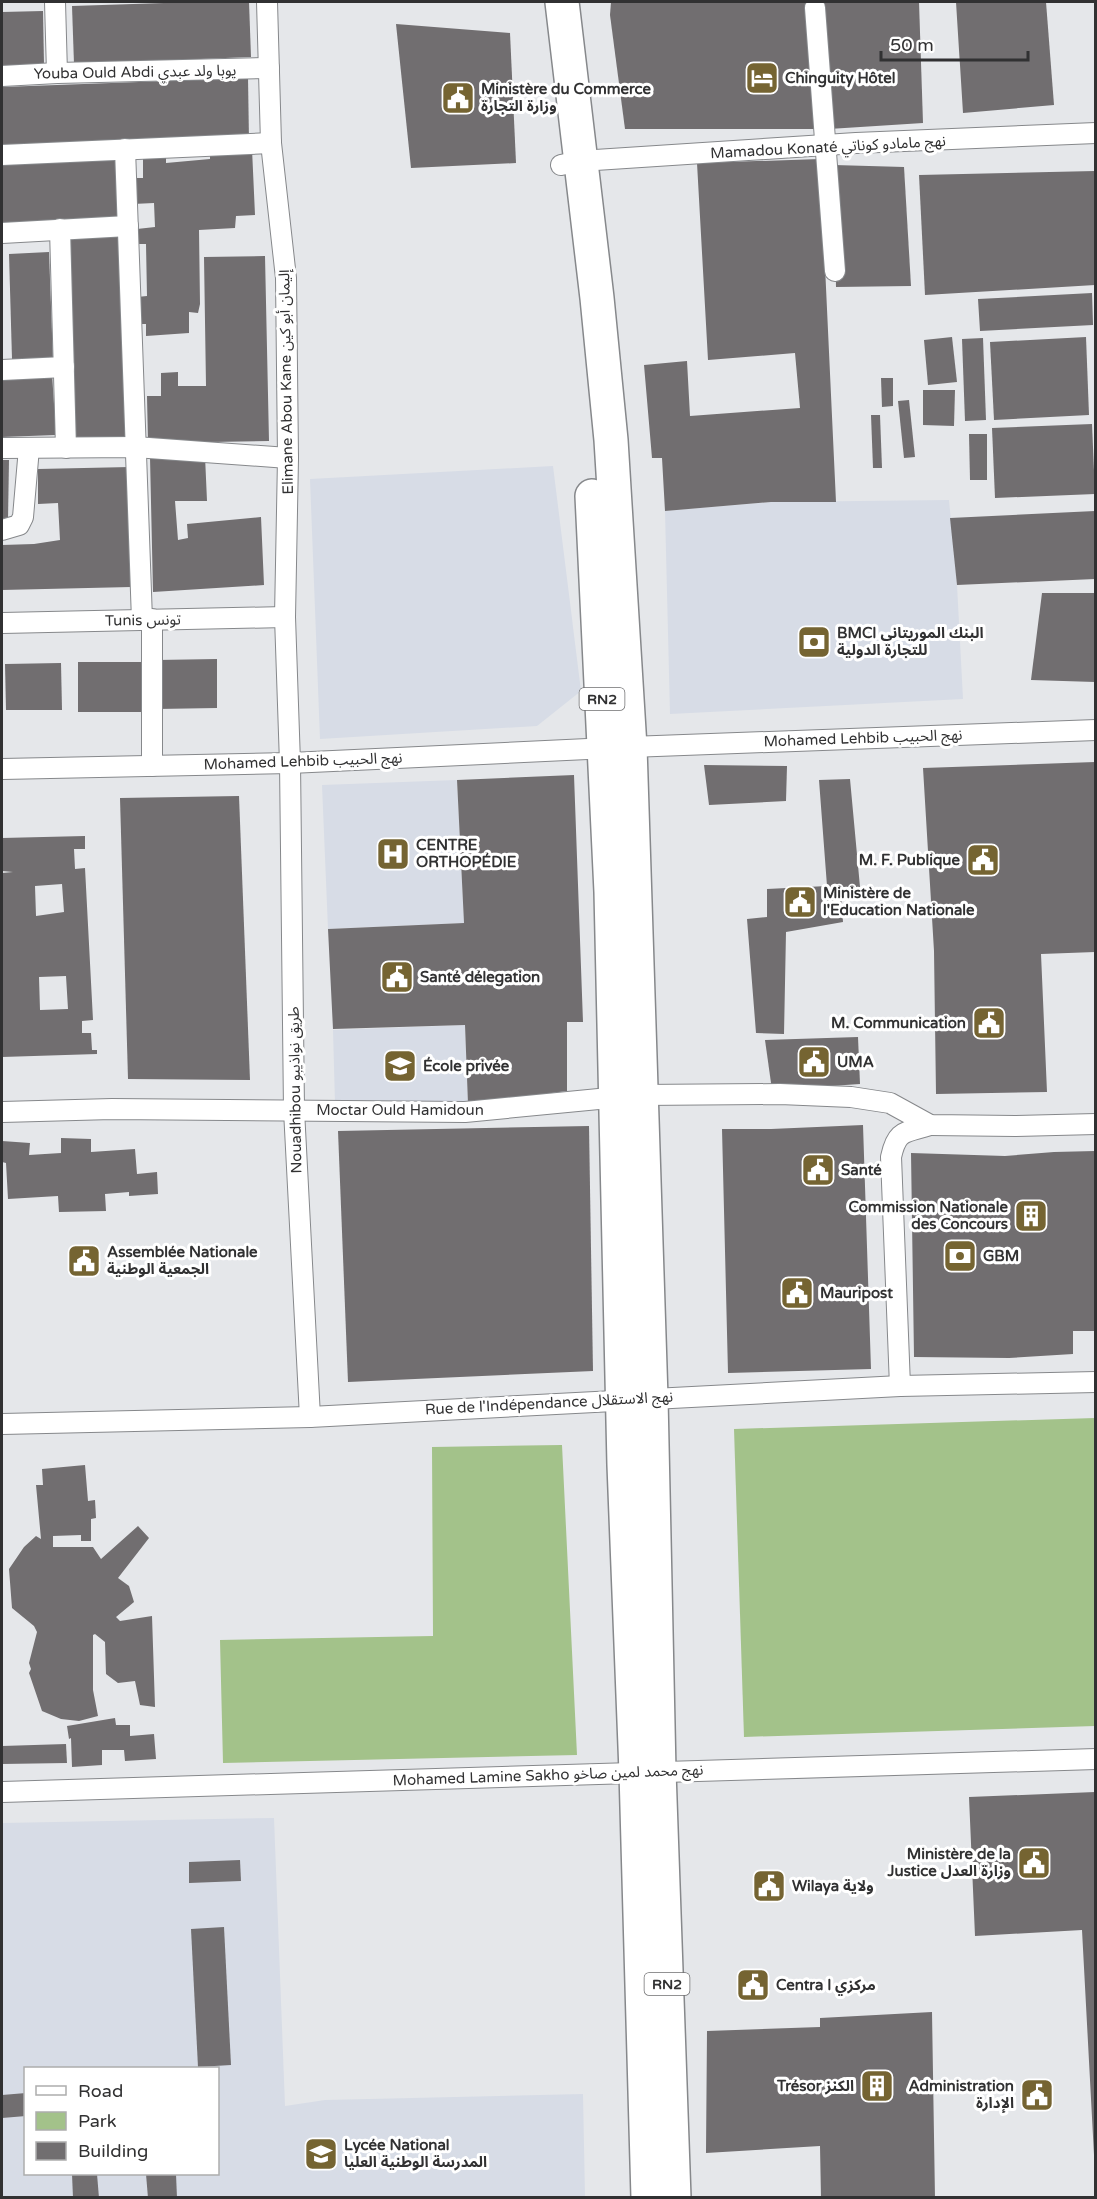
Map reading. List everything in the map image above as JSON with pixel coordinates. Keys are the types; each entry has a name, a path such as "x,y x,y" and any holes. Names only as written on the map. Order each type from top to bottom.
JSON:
{"highway":[{"name":"RN2","path":"544,2 597,298 611,440 617,747 636,889 627,1096 648,1772 648,2198"},
{"name":"RN2","path":"562,2 571,163"},
{"name":"RN2","path":"648,1772 674,2198"}],"street":[{"path":"55,2 57,73"},
{"name":"Elimane Abou Kane إليمان أبو كين","path":"267,2 271,143 286,278 288,458 285,617 290,763"},
{"path":"815,8 835,271"},
{"name":"Youba Ould Abdi يوبا ولد عبدي","path":"2,76 269,69"},
{"name":"Mamadou Konaté نهج مامادو كوناتي","path":"571,163 827,147 856,143 1095,133"},
{"path":"2,155 271,143"},
{"path":"125,149 135,447 147,619 152,766"},
{"path":"2,233 128,226"},
{"path":"60,229 66,448"},
{"path":"2,370 64,367"},
{"path":"2,448 135,447 288,458"},
{"path":"2,530 19,525 23,517 29,448"},
{"name":"Tunis تونس","path":"2,623 285,617"},
{"name":"Mohamed Lehbib نهج الحبيب","path":"2,769 290,763 617,747 1095,730"},
{"name":"Nouadhibou طريق نواذيبو","path":"290,763 294,1110 310,1417"},
{"name":"Moctar Ould Hamidoun","path":"2,1112 112,1109 465,1112 627,1096 780,1094 851,1097 890,1103 930,1125"},
{"path":"900,1386 891,1157 894,1142 901,1134 930,1125 1095,1124"},
{"name":"Rue de l'Indépendance نهج الاستقلال","path":"2,1424 310,1417 637,1398 900,1386 1095,1382"},
{"name":"Mohamed Lamine Sakho نهج محمد لمين صاخو","path":"2,1792 1095,1759"}],"shaded area":[{"path":"553,466 581,691 537,726 320,739 310,479"},
{"name":"BMCI البنك الموريتاني للتجارة الدولية","path":"949,500 957,585 963,699 670,714 665,511 771,502"},
{"name":"CENTRE ORTHOPÉDIE","path":"457,780 464,923 328,929 322,785"},
{"name":"École privée","path":"465,1025 468,1104 335,1103 333,1030"},
{"path":"274,1818 285,2106 325,2100 583,2094 585,2197 2,2197 2,1823"}],"green space":[{"path":"1095,1418 1095,1726 744,1737 734,1429"},
{"path":"562,1445 577,1755 223,1763 220,1640 433,1636 432,1447"}],"building":[{"path":"249,2 251,57 74,64 72,6"},
{"path":"611,2 919,2 923,123 829,129 625,129 610,15"},
{"path":"956,2 1046,2 1054,105 963,113"},
{"path":"43,11 44,65 2,66 2,12"},
{"name":"Ministère du Commerce وزارة التجارة","path":"396,24 510,33 516,163 411,168"},
{"path":"248,78 249,141 2,152 2,87"},
{"path":"252,149 255,215 236,216 235,228 199,230 200,304 198,313 189,312 189,333 146,336 146,324 138,324 137,297 147,296 146,244 138,244 137,229 155,227 154,203 133,204 133,178 143,178 143,157 166,155 166,163 210,159 210,150"},
{"path":"123,158 125,217 3,223 2,160"},
{"path":"820,159 836,502 771,502 665,511 662,458 652,458 644,365 687,361 690,416 800,408 795,353 708,360 697,163"},
{"path":"834,165 904,167 911,286 836,287"},
{"path":"1095,171 1095,285 925,295 919,175"},
{"path":"68,234 125,234 129,438 74,441"},
{"path":"49,252 53,360 12,359 9,254"},
{"path":"265,256 269,441 148,443 147,396 161,396 161,373 178,372 178,386 206,386 204,257"},
{"path":"1092,293 1093,325 980,331 978,299"},
{"path":"952,337 957,382 928,385 924,340"},
{"path":"1086,337 1089,415 994,420 990,342"},
{"path":"983,338 986,420 965,421 962,339"},
{"path":"52,373 56,435 2,437 2,376"},
{"path":"881,378 893,378 893,406 882,407"},
{"path":"923,390 955,390 954,426 923,425"},
{"path":"909,400 915,457 904,458 898,401"},
{"path":"871,415 880,415 882,468 873,468"},
{"path":"1092,424 1095,494 995,498 992,428"},
{"path":"969,434 987,434 987,480 970,480"},
{"path":"205,456 207,501 175,501 178,540 188,538 187,524 261,517 264,585 153,592 150,457"},
{"path":"2,460 9,460 8,520 2,520"},
{"path":"130,467 131,587 2,590 2,545 60,540 58,503 38,504 38,469"},
{"path":"1095,511 1095,579 957,585 950,518"},
{"path":"1042,593 1095,593 1095,682 1031,680"},
{"path":"217,659 217,708 157,709 157,660"},
{"path":"78,662 142,662 141,712 78,712"},
{"path":"61,663 62,710 6,710 5,664"},
{"path":"1095,762 1095,952 1041,954 1047,1092 936,1094 934,951 923,768"},
{"path":"704,765 787,766 786,801 709,805"},
{"path":"574,775 583,1022 567,1022 567,1091 468,1104 465,1025 333,1029 328,929 464,923 457,780"},
{"path":"850,779 860,887 841,891 843,922 786,932 784,1034 756,1033 747,919 767,917 767,889 827,886 819,780"},
{"path":"239,796 250,1080 128,1079 120,798"},
{"path":"85,836 85,849 74,849 75,869 85,868 93,1020 82,1021 82,1033 91,1033 92,1050 97,1050 97,1054 2,1057 2,873 13,872 2,871 2,838","holes":["62,884 64,912 36,916 35,886","66,976 68,1009 40,1010 39,977"]},
{"name":"UMA","path":"858,1037 860,1084 772,1090 765,1040"},
{"name":"Mauripost","path":"863,1125 871,1369 728,1373 722,1129"},
{"path":"589,1126 593,1371 348,1382 338,1131"},
{"path":"61,1138 91,1139 91,1152 135,1149 137,1174 157,1172 158,1194 129,1196 129,1192 105,1194 106,1211 59,1212 58,1196 8,1199 6,1163 2,1162 2,1141 30,1143 29,1155 61,1153"},
{"path":"1095,1151 1095,1331 1073,1331 1073,1354 1009,1358 914,1357 911,1153 1005,1156"},
{"path":"85,1465 88,1501 95,1500 96,1518 91,1519 91,1541 81,1541 81,1535 53,1536 53,1547 93,1547 101,1559 138,1526 149,1538 118,1578 129,1586 134,1602 116,1617 120,1621 152,1616 155,1707 140,1705 135,1681 118,1683 106,1674 105,1642 95,1634 93,1635 93,1690 98,1716 79,1721 61,1719 42,1711 29,1673 31,1669 29,1663 37,1632 34,1626 12,1608 9,1569 24,1547 36,1536 41,1539 36,1485 43,1485 42,1469"},
{"path":"115,1718 116,1725 130,1725 130,1736 154,1734 156,1759 125,1761 124,1750 102,1750 102,1765 72,1767 71,1738 69,1739 67,1726"},
{"path":"66,1744 67,1763 2,1764 2,1746"},
{"name":"Ministère de la Justice وزارة العدل","path":"1095,1792 1094,2155 1082,1930 975,1936 969,1797"},
{"path":"240,1860 241,1881 189,1883 189,1862"},
{"path":"224,1927 231,2065 198,2067 191,1929"},
{"name":"Trésor الكنز","path":"932,2012 935,2198 821,2198 820,2146 706,2153 707,2031 820,2027 820,2018"},
{"path":"24,2093 24,2116 2,2118 2,2095"},
{"path":"72,2175 97,2175 99,2198 73,2198"},
{"path":"146,2175 176,2175 177,2198 148,2198"}],"place":[{"name":"Chinguity Hôtel","path":"762,78"},
{"name":"Ministère du Commerce وزارة التجارة","path":"458,98"},
{"name":"BMCI البنك الموريتاني للتجارة الدولية","path":"814,642"},
{"name":"CENTRE ORTHOPÉDIE","path":"393,854"},
{"name":"M. F. Publique","path":"983,860"},
{"name":"Ministère de l'Education Nationale","path":"800,902"},
{"name":"Santé délegation","path":"397,977"},
{"name":"M. Communication","path":"989,1023"},
{"name":"UMA","path":"814,1062"},
{"name":"École privée","path":"400,1066"},
{"name":"Santé","path":"818,1170"},
{"name":"Commission Nationale des Concours","path":"1031,1216"},
{"name":"GBM","path":"960,1256"},
{"name":"Assemblée Nationale الجمعية الوطنية","path":"84,1261"},
{"name":"Mauripost","path":"797,1293"},
{"name":"Ministère de la Justice وزارة العدل","path":"1034,1863"},
{"name":"Wilaya ولاية","path":"769,1886"},
{"name":"Centra l مركزي","path":"753,1985"},
{"name":"Trésor الكنز","path":"877,2086"},
{"name":"Administration الإدارة","path":"1037,2095"},
{"name":"Lycée National المدرسة الوطنية العليا","path":"321,2154"}]}
